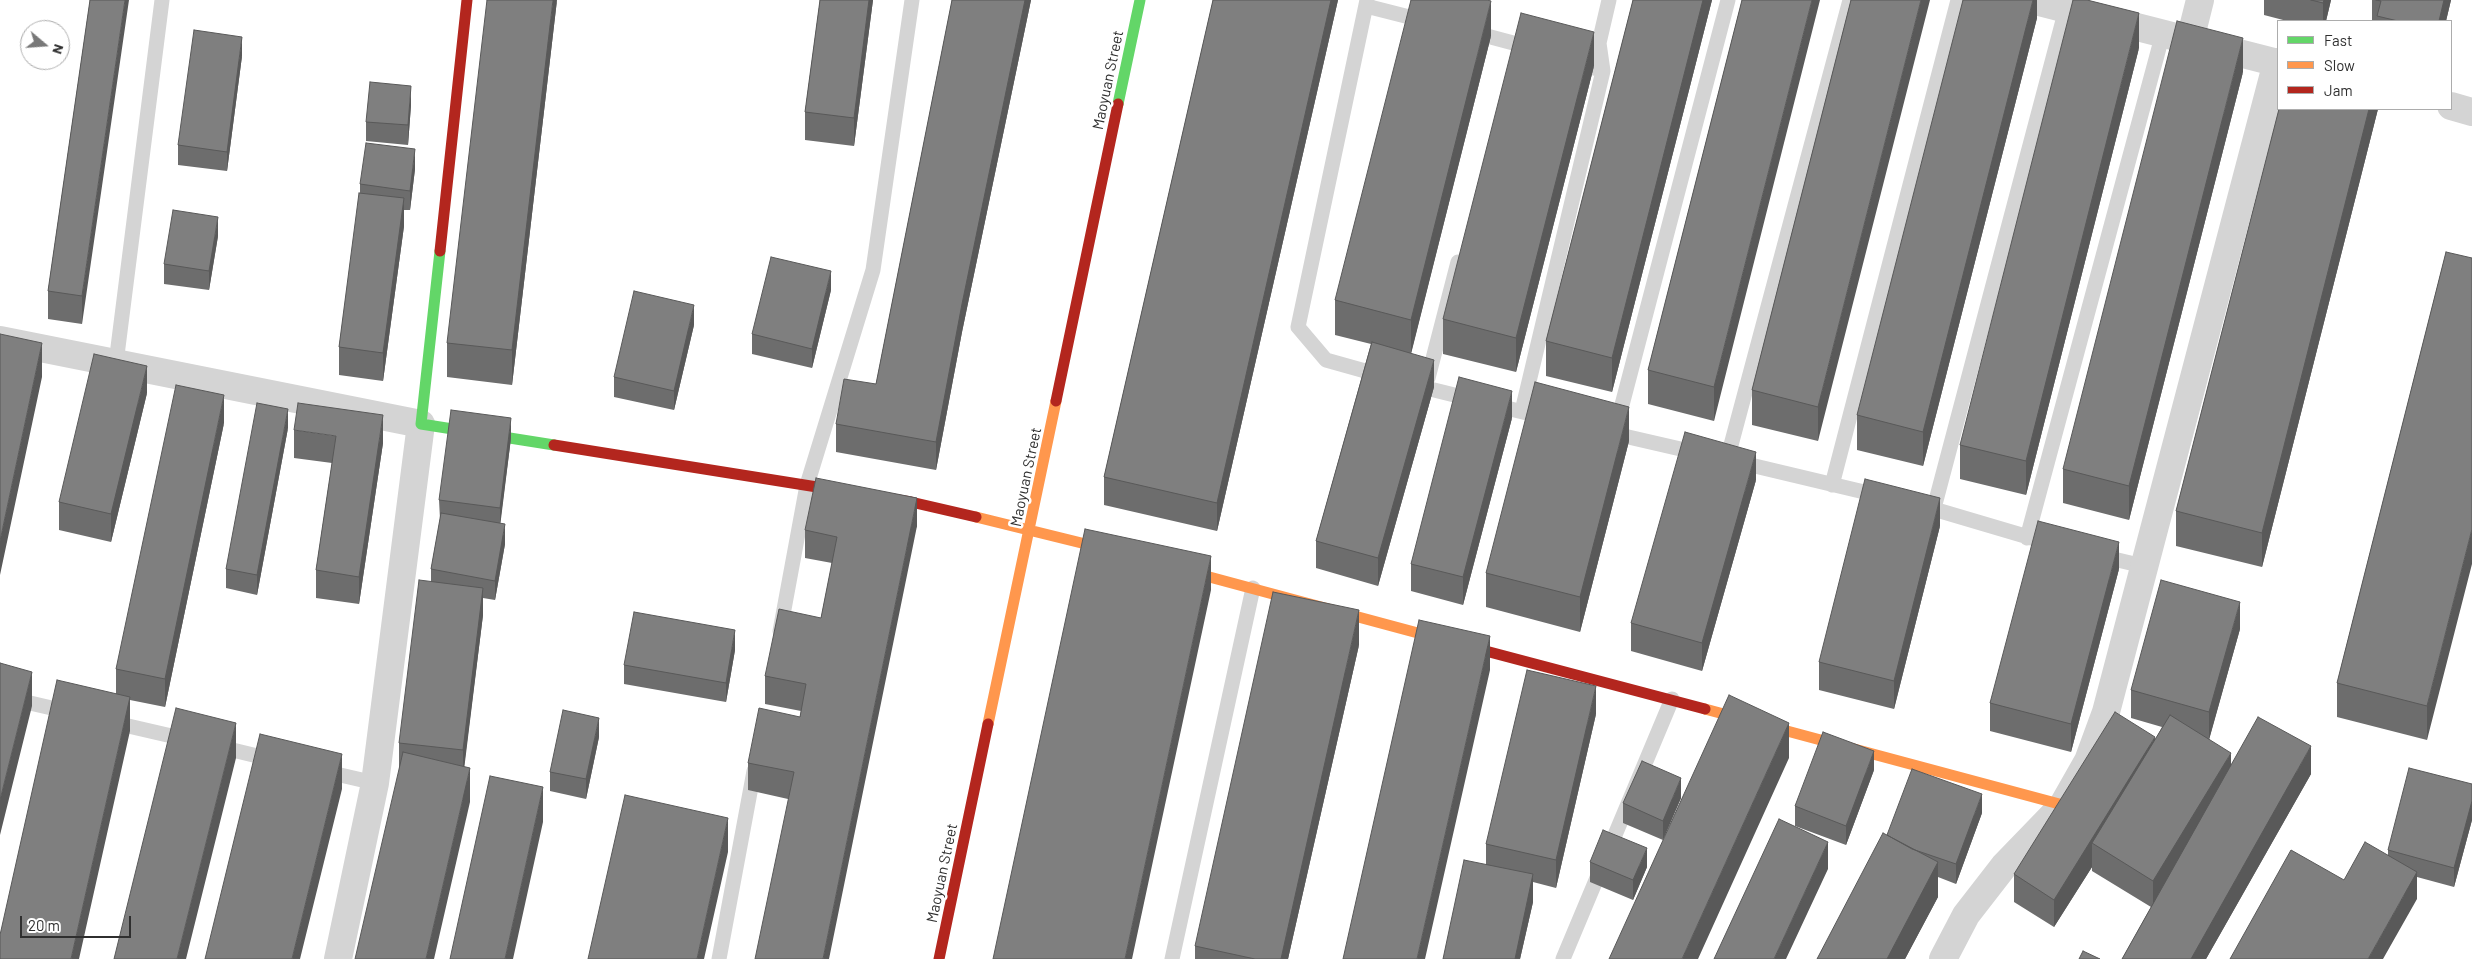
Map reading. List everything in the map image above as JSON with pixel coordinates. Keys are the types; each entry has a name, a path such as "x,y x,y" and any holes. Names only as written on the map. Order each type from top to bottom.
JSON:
{"street":[{"path":"338,959 375,783 421,424 467,0"},
{"name":"Maoyuan Street","path":"939,959 1031,529 1140,0"},
{"path":"1943,959 1966,915 2004,866 2063,805 2088,761 2106,712 2277,62 2031,0"},
{"path":"2190,40 2200,0"},
{"path":"2452,106 2472,112"},
{"path":"0,340 421,424 911,502 1031,529 1127,554"},
{"path":"1166,565 2063,805"}],"lane":[{"path":"116,363 162,0"},
{"path":"776,650 807,486 873,270 912,0"},
{"path":"1522,412 1602,71 1599,43 1609,0"},
{"path":"1614,434 1728,0"},
{"path":"1727,460 1850,0"},
{"path":"1832,485 1958,0"},
{"path":"1441,25 1367,3 1298,327 1326,360 1425,389 1559,420"},
{"path":"1934,508 2066,9"},
{"path":"1460,29 1550,54"},
{"path":"2027,538 2163,33"},
{"path":"1511,62 1516,43"},
{"path":"1576,62 1602,71"},
{"path":"1425,389 1463,245"},
{"path":"1596,429 1934,508 2027,538 2066,548"},
{"path":"2085,552 2143,566"},
{"path":"1172,959 1253,588"},
{"path":"0,696 288,763"},
{"path":"1563,959 1672,699"},
{"path":"719,959 757,756"},
{"path":"308,767 375,783"}],"building":[{"path":"90,0 125,0 82,296 48,291"},
{"path":"487,0 553,0 512,350 447,343"},
{"path":"820,0 869,0 854,118 805,112"},
{"path":"952,0 1025,0 962,304 936,442 836,424 844,379 876,384"},
{"path":"1213,0 1331,0 1217,503 1104,477"},
{"path":"1411,0 1491,1 1411,320 1335,300"},
{"path":"1633,0 1703,0 1612,358 1546,341"},
{"path":"1742,0 1812,0 1714,387 1648,370"},
{"path":"1851,0 1921,0 1818,407 1752,390"},
{"path":"1963,0 2033,0 1923,432 1857,415"},
{"path":"2073,0 2087,0 2139,13 2026,461 1960,445"},
{"path":"2311,0 2324,0 2323,3"},
{"path":"2376,0 2444,0 2439,20 2394,20 2377,16 2381,1"},
{"path":"1521,13 1594,32 1516,338 1443,319"},
{"path":"2177,21 2243,38 2129,486 2063,469"},
{"path":"194,30 242,37 227,152 178,145"},
{"path":"370,82 411,86 408,125 366,122"},
{"path":"2279,110 2369,110 2262,533 2176,511"},
{"path":"366,143 415,149 410,191 360,184"},
{"path":"359,193 404,198 383,353 339,347"},
{"path":"173,210 218,217 209,271 164,264"},
{"path":"2446,252 2472,258 2472,529 2427,706 2337,683"},
{"path":"771,257 831,271 812,349 752,334"},
{"path":"634,291 694,305 674,391 614,377"},
{"path":"0,334 42,343 0,541"},
{"path":"1372,342 1434,360 1378,558 1316,541"},
{"path":"94,354 147,366 111,514 59,502"},
{"path":"1459,377 1512,391 1463,577 1411,564"},
{"path":"1535,382 1629,407 1580,597 1486,573"},
{"path":"176,385 224,395 165,679 116,669"},
{"path":"257,403 288,409 257,575 226,569"},
{"path":"298,403 383,415 359,577 316,570 336,436 294,430"},
{"path":"451,410 511,418 500,508 439,500"},
{"path":"1685,432 1756,452 1702,643 1631,623"},
{"path":"816,478 917,498 823,959 755,959 794,772 748,763 759,708 800,717 806,684 765,676 779,609 821,618 837,537 805,530"},
{"path":"1865,479 1940,498 1894,681 1819,662"},
{"path":"441,513 505,524 495,581 431,569"},
{"path":"2038,521 2119,542 2071,724 1990,703"},
{"path":"1085,529 1211,556 1125,959 993,959"},
{"path":"419,580 483,588 463,750 399,743"},
{"path":"2161,580 2240,602 2209,712 2131,690"},
{"path":"1273,592 1359,610 1281,959 1255,959 1195,946"},
{"path":"634,612 735,630 726,683 624,665"},
{"path":"1419,620 1490,636 1417,959 1343,959"},
{"path":"0,663 32,672 0,800"},
{"path":"1527,670 1596,686 1556,860 1486,844"},
{"path":"57,680 130,697 71,959 0,959 0,935"},
{"path":"1729,695 1789,723 1682,959 1609,959"},
{"path":"176,708 236,723 177,959 114,959"},
{"path":"563,710 599,718 586,779 550,772"},
{"path":"2115,712 2155,737 2054,900 2014,874"},
{"path":"2170,715 2231,753 2153,881 2092,843"},
{"path":"2258,717 2311,746 2191,959 2122,959"},
{"path":"1823,732 1874,751 1846,826 1795,806"},
{"path":"260,734 342,754 292,959 205,959"},
{"path":"403,752 470,768 426,959 355,959"},
{"path":"1642,761 1681,778 1663,821 1623,803"},
{"path":"2409,768 2472,784 2472,801 2454,868 2388,850"},
{"path":"1912,769 1982,794 1956,864 1912,849 1887,835"},
{"path":"490,776 543,787 505,959 450,959"},
{"path":"625,795 728,818 697,959 588,959"},
{"path":"1779,819 1828,842 1774,959 1714,959"},
{"path":"1603,830 1647,848 1633,880 1590,862"},
{"path":"1883,833 1938,862 1887,959 1817,959"},
{"path":"2365,842 2417,872 2368,959 2230,959 2291,850 2344,880"},
{"path":"1464,860 1533,874 1515,959 1443,959"},
{"path":"2083,951 2100,959 2079,959"}],"traffic: fast":[{"path":"1118,104 1140,0"},
{"path":"440,251 421,424 554,445"}],"traffic: slow":[{"path":"988,724 1056,401"},
{"path":"976,517 1118,552"},
{"path":"1176,568 1429,636"},
{"path":"1705,709 2063,805"}],"traffic: jam":[{"path":"440,251 467,0"},
{"path":"1056,401 1118,104"},
{"path":"554,445 911,502 976,517"},
{"path":"1429,636 1705,709"},
{"path":"939,959 988,724"}]}
